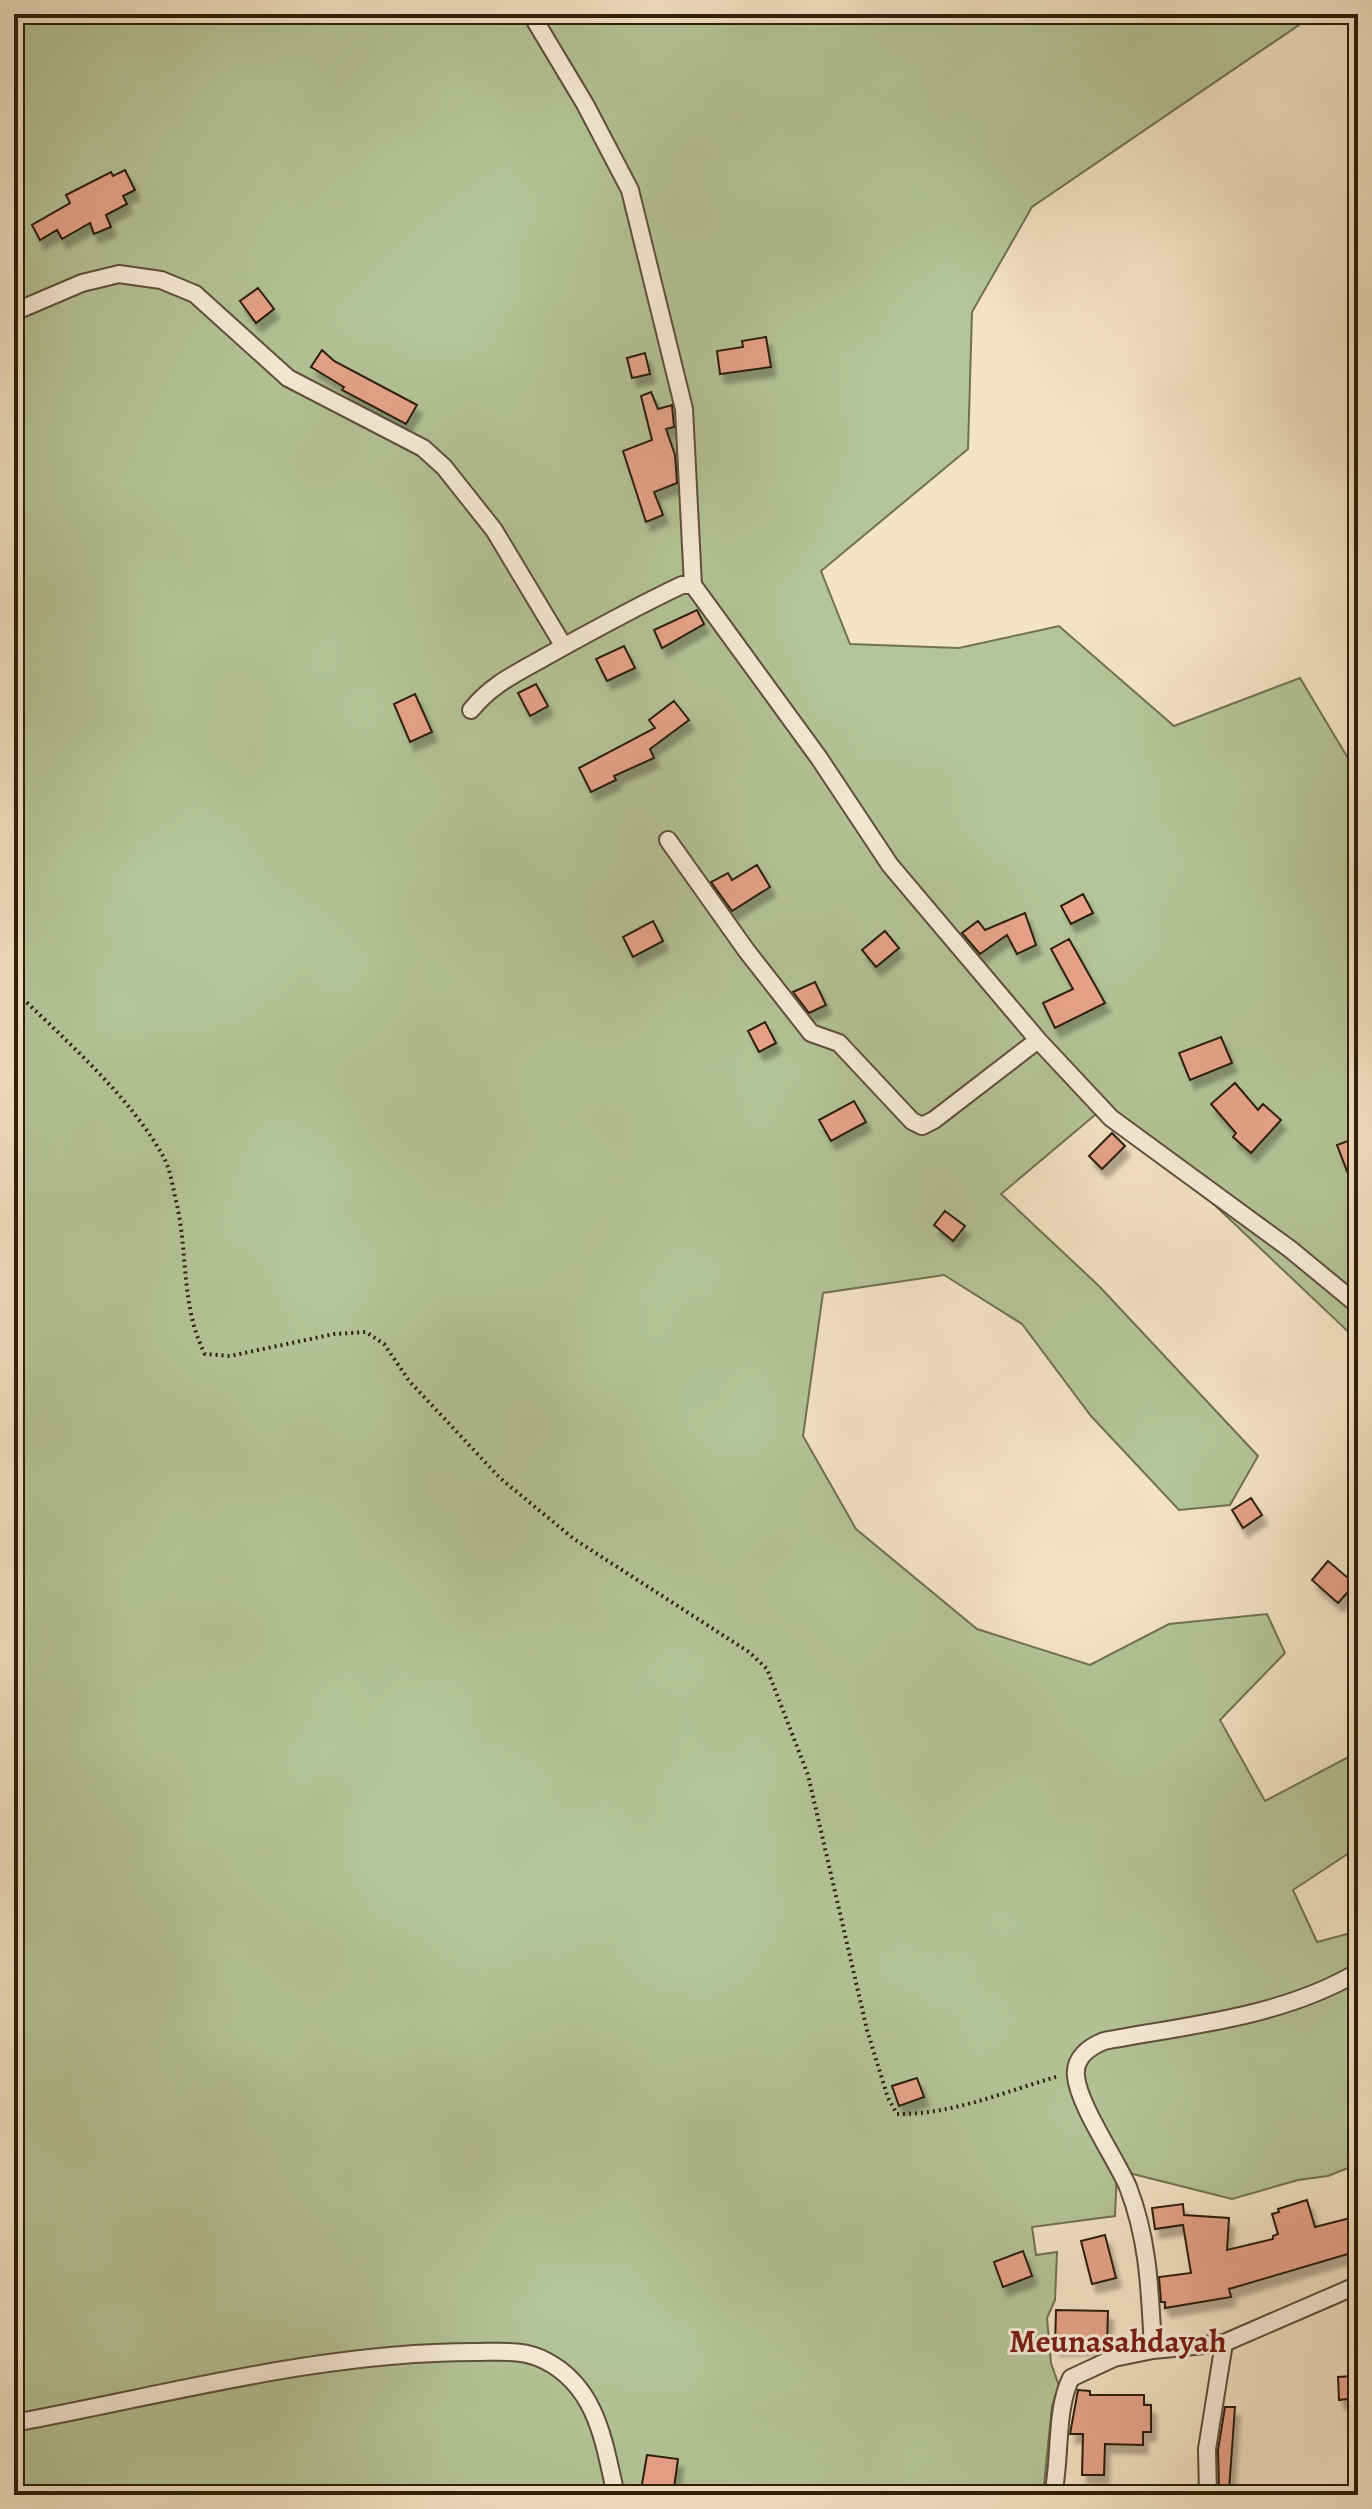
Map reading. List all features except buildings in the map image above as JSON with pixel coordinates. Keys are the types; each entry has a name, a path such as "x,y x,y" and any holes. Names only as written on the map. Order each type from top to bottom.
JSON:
{"street":[{"path":"531,14 585,104 630,190 684,409 693,585 819,758 890,865 1038,1040 1111,1118 1334,1283 1358,1305"},
{"path":"14,312 82,283 119,274 161,280 195,294 288,378 423,448 444,467 494,530 563,645"},
{"path":"471,710 483,695 509,676 563,645 682,585 693,585"},
{"path":"668,840 746,950 811,1033 839,1043 912,1121 922,1126 934,1120 1038,1040"},
{"path":"1153,2350 1144,2235 1127,2185 1081,2093 1078,2061 1088,2049 1104,2041 1265,2011 1322,1990 1358,1972"},
{"path":"1053,2495 1060,2465 1061,2410 1071,2378 1114,2358 1153,2350 1224,2343 1358,2285"},
{"path":"1208,2495 1207,2449 1224,2343"},
{"path":"14,2423 358,2357 423,2352 522,2352 546,2361 571,2379 588,2397 598,2420 616,2495"}],"path":[{"path":"14,990 118,1097 145,1129 165,1161 178,1209 196,1337 205,1354 230,1356 334,1334 366,1332 384,1344 410,1382 500,1478 574,1539 749,1652 767,1669 808,1775 867,2030 888,2098 897,2114 919,2115 961,2105 1077,2070"}],"green space":[{"path":"14,14 1315,14 1032,207 972,312 968,449 821,571 850,644 959,648 1059,626 1174,726 1300,678 1358,775 1358,1341 1108,1104 1001,1194 1099,1286 1258,1456 1230,1505 1179,1510 1091,1416 1022,1324 944,1275 823,1293 803,1436 856,1529 977,1629 1090,1665 1169,1624 1267,1614 1285,1653 1220,1720 1265,1801 1358,1752 1358,1847 1293,1890 1317,1942 1358,1931 1358,2164 1328,2176 1298,2180 1232,2199 1117,2170 1115,2216 1032,2227 1036,2255 1057,2252 1055,2300 1047,2318 1051,2363 1059,2386 1052,2406 1043,2495 14,2495"}],"district":[{"name":"Meunasahdayah","path":"1118,2341"}]}
